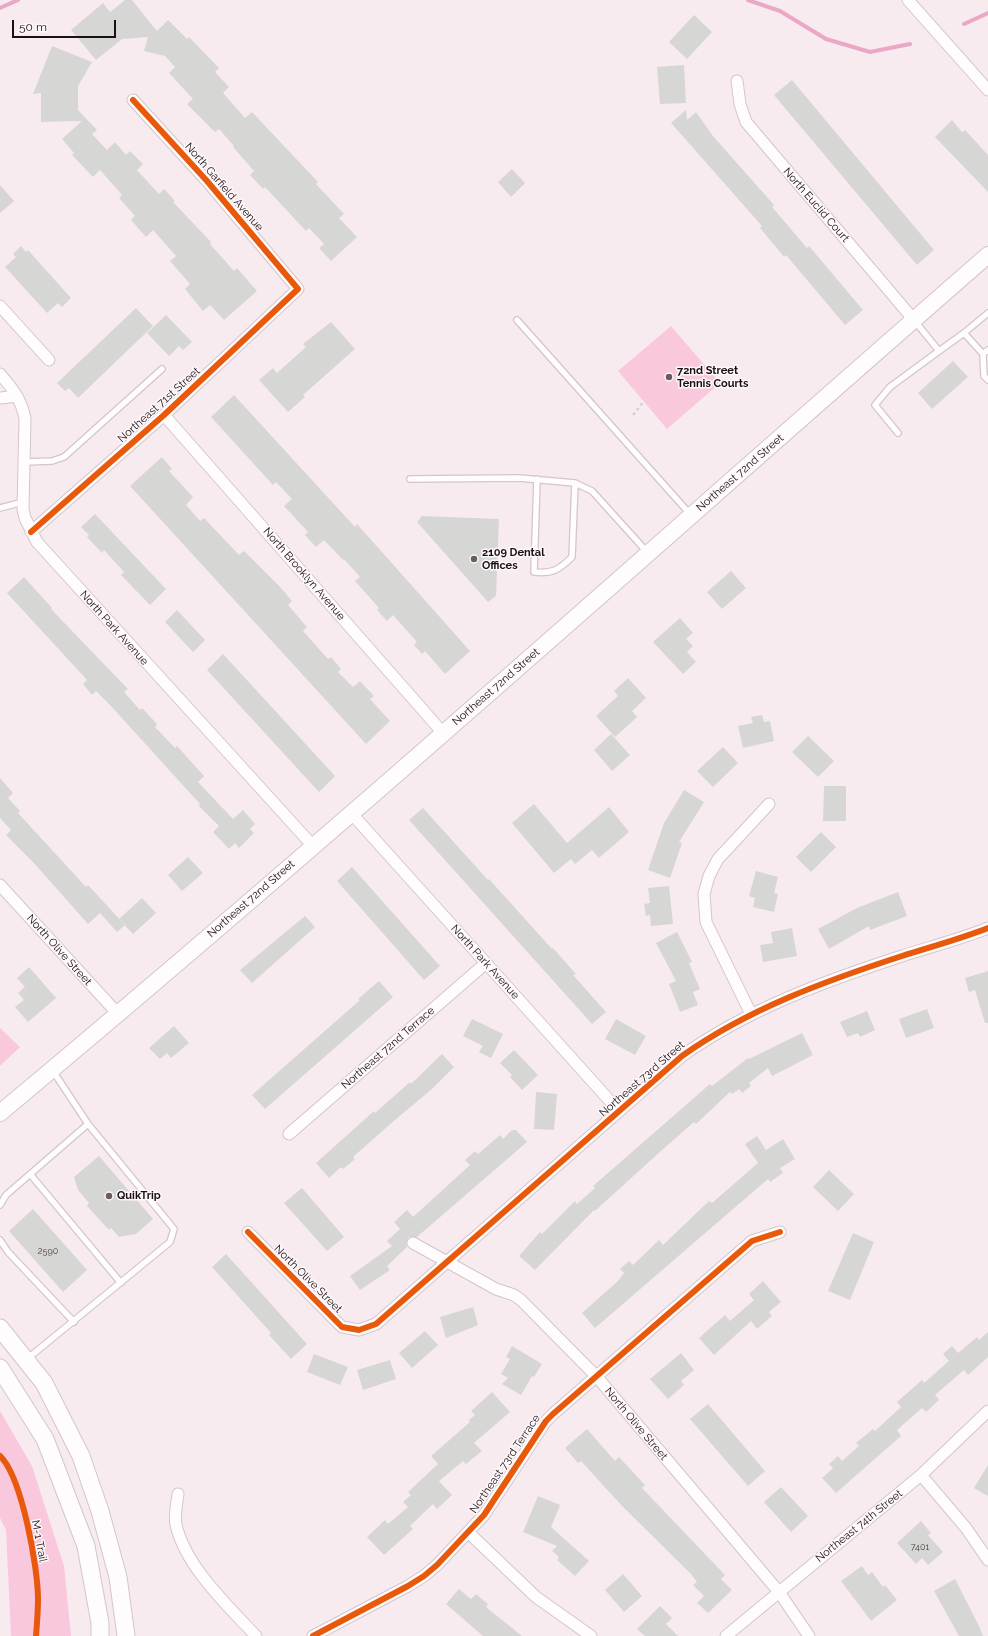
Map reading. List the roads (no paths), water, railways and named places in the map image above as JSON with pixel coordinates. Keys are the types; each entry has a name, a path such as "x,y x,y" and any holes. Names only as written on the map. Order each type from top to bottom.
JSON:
{"main road":[{"name":"Northeast 72nd Street","path":"0,1113 118,1014 351,813 988,255"},
{"path":"0,1328 27,1359 44,1383 81,1456 100,1511 118,1577 126,1636"},
{"path":"0,1368 45,1439 86,1546 100,1623 100,1636"}],"street":[{"path":"908,0 988,90"},
{"name":"North Euclid Court","path":"737,81 740,104 746,122 914,320"},
{"name":"North Garfield Avenue","path":"132,100 207,181 298,290"},
{"name":"Northeast 71st Street","path":"31,532 164,415 298,290"},
{"path":"2,313 49,360"},
{"name":"North Park Avenue","path":"0,374 17,396 24,409 25,462 23,502 25,518 31,532 42,549 313,846"},
{"path":"0,398 17,396"},
{"name":"North Brooklyn Avenue","path":"164,415 443,733"},
{"path":"750,1014 706,922 704,894 709,876 718,859 769,804"},
{"name":"North Park Avenue","path":"351,813 619,1111"},
{"name":"North Olive Street","path":"0,885 118,1014"},
{"name":"Northeast 73rd Street","path":"360,1330 376,1324 682,1056 724,1028 750,1014 778,1002 892,959 988,928"},
{"name":"Northeast 72nd Terrace","path":"289,1134 486,963"},
{"name":"North Olive Street","path":"248,1232 342,1327 360,1330"},
{"name":"Northeast 73rd Terrace","path":"314,1636 424,1576 438,1565 484,1515 546,1421 752,1241 780,1232"},
{"name":"North Olive Street","path":"413,1243 448,1261 496,1289 514,1295 521,1300 597,1377 779,1592 809,1636"},
{"name":"Northeast 74th Street","path":"726,1636 921,1475 988,1411"},
{"path":"921,1475 966,1528 988,1560"},
{"path":"178,1494 176,1524 191,1560 212,1588 256,1636"},
{"path":"469,1532 536,1596 591,1636"}],"lane":[{"path":"898,433 875,405 890,388 964,333 988,313"},
{"path":"517,320 692,515"},
{"path":"914,320 940,351"},
{"path":"964,333 986,352 984,376 988,380"},
{"path":"25,462 52,461 64,457 162,369"},
{"path":"410,479 537,479 575,483 592,490 648,553"},
{"path":"537,479 534,572 547,574 562,567 572,557 575,483"},
{"path":"0,508 23,502"},
{"path":"27,1359 170,1242 174,1229 88,1124 52,1070"},
{"path":"0,1205 6,1195 88,1124"},
{"path":"30,1174 121,1283"},
{"path":"0,1240 8,1252 74,1322"}],"waterway":[{"path":"0,8 18,0"},
{"path":"748,0 780,11 826,39 870,52 910,44"},
{"path":"964,24 988,13"}],"place":[{"name":"72nd Street Tennis Courts","path":"669,377"},
{"name":"2109 Dental Offices","path":"474,559"},
{"name":"QuikTrip","path":"109,1196"}]}
